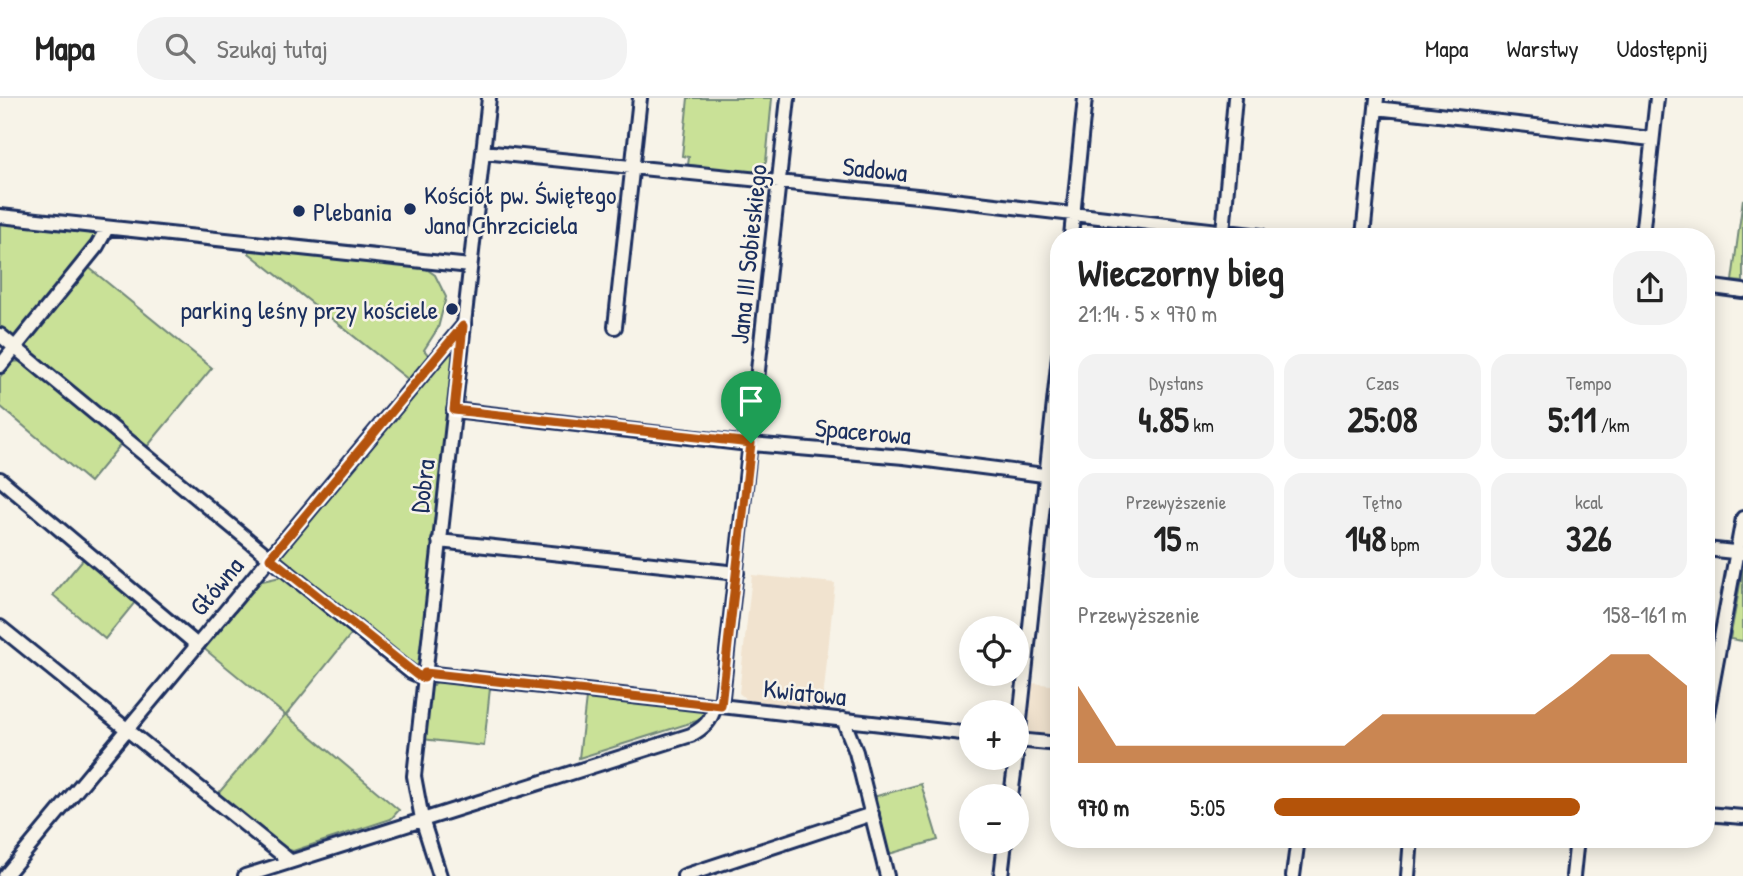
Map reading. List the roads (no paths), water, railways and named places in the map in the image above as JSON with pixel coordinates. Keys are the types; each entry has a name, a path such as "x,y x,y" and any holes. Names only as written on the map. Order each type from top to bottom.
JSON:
{"street":[{"name":"Dobra","path":"440,876 422,819 414,776 489,98"},
{"path":"615,327 640,98"},
{"name":"Jana III Sobieskiego","path":"718,706 737,573 788,98"},
{"path":"1072,228 1085,98"},
{"path":"1223,228 1235,98"},
{"path":"1643,228 1657,98"},
{"path":"1364,228 1377,103 1652,139"},
{"name":"Sadowa","path":"483,152 633,166 1190,228"},
{"path":"0,216 470,266"},
{"path":"0,366 97,246 107,228"},
{"path":"1715,287 1743,291"},
{"name":"Główna","path":"5,876 463,326"},
{"path":"0,335 270,558 411,671 424,675"},
{"name":"Spacerowa","path":"454,410 904,457 1050,476"},
{"path":"0,478 196,644"},
{"path":"1023,700 1050,498"},
{"path":"1715,675 1740,553 1743,518"},
{"path":"439,541 737,573"},
{"path":"1715,551 1740,553"},
{"path":"0,627 290,861"},
{"name":"Kwiatowa","path":"424,675 959,733"},
{"path":"245,876 691,735 704,727 718,706"},
{"path":"843,719 856,751 887,876"},
{"path":"1029,743 1050,744"},
{"path":"684,876 872,814"},
{"path":"1715,815 1743,817"},
{"path":"1293,876 1297,848"},
{"path":"1408,876 1410,848"},
{"path":"1573,876 1576,848"},
{"path":"1001,876 1004,854"}],"place":[{"name":"Kościół pw. Świętego Jana Chrzciciela","path":"410,209"},
{"name":"Plebania","path":"299,211"},
{"name":"parking leśny przy kościele","path":"452,309"}]}
